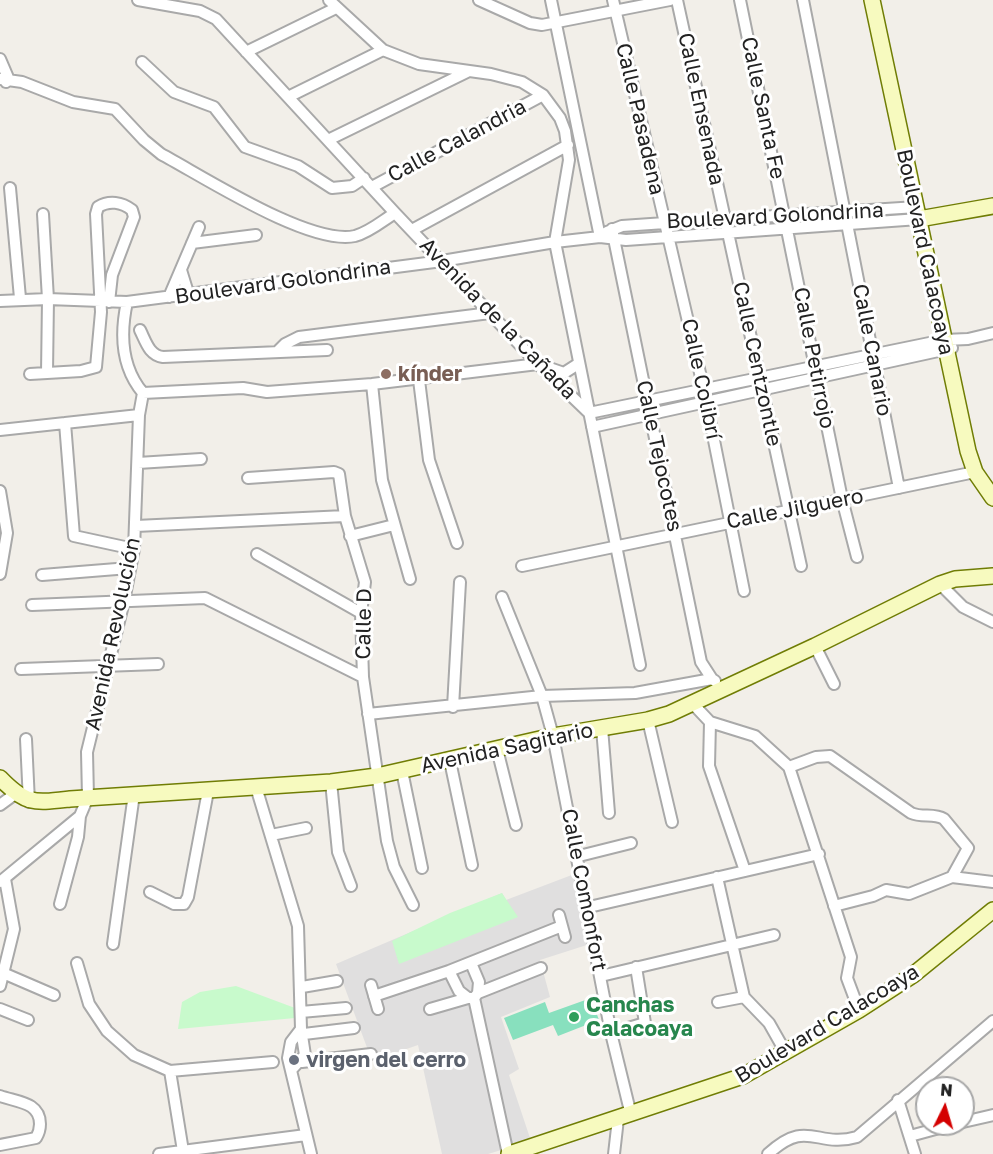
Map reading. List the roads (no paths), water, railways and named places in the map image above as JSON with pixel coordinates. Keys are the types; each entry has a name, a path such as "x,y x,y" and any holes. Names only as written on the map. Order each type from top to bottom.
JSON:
{"street":[{"name":"Avenida de la Cañada","path":"138,0 209,14 538,364 589,413 873,354 945,345"},
{"path":"551,0 600,237"},
{"name":"Calle Pasadena","path":"613,0 670,237"},
{"path":"483,1 530,23 556,24 670,0"},
{"name":"Calle Ensenada","path":"676,0 725,219"},
{"name":"Calle Santa Fe","path":"740,0 785,216"},
{"name":"Calle Canario","path":"803,0 900,488"},
{"name":"Boulevard Calacoaya","path":"872,0 945,345 975,472 993,498"},
{"path":"246,52 333,4 383,50 419,64 507,77 522,82 543,95 560,118 568,145 568,178 555,242 640,665"},
{"path":"288,97 383,50"},
{"path":"0,59 3,81 22,82 62,99 115,109 152,148 161,154 301,229 336,237 354,236 371,229 395,213"},
{"name":"Calle Calandria","path":"142,62 174,92 214,107 245,147 298,166 332,188 368,183 543,95"},
{"path":"328,140 467,72"},
{"path":"412,230 568,145"},
{"path":"10,188 20,298"},
{"path":"30,374 90,370 96,367 105,302 112,275 134,217 132,210 126,205 112,203 98,207 96,214 105,302"},
{"path":"918,213 936,214 993,206"},
{"name":"Boulevard Golondrina","path":"0,301 20,298 127,302 189,296 600,237 665,223 845,212 918,213"},
{"name":"Boulevard Golondrina","path":"612,235 670,237 848,225 918,213"},
{"path":"43,214 48,299 47,373"},
{"name":"Calle Petirrojo","path":"785,216 857,557"},
{"name":"Calle Centzontle","path":"725,219 801,566"},
{"path":"169,297 199,227"},
{"path":"192,243 256,235"},
{"name":"Calle Tejocotes","path":"612,235 651,414 700,662 712,679"},
{"name":"Calle Colibrí","path":"670,237 704,390 744,591"},
{"path":"181,270 189,296"},
{"path":"127,302 121,336 134,382 143,395 243,388 260,391 372,384 538,364 564,373 578,364"},
{"path":"278,351 285,344 299,337 490,313"},
{"path":"140,330 155,356 327,350"},
{"path":"592,427 875,366 993,333"},
{"path":"419,380 432,474 457,543"},
{"path":"372,384 379,467 410,579"},
{"name":"Avenida Revolución","path":"88,797 87,752 124,601 134,549 140,415 143,395"},
{"path":"0,430 140,415"},
{"path":"64,423 74,536 134,549"},
{"path":"138,463 201,459"},
{"name":"Calle D","path":"248,478 334,472 339,474 345,516 365,582 361,613 363,677 389,854 413,905"},
{"name":"Calle Jilguero","path":"522,566 975,472"},
{"path":"0,491 7,533 0,574"},
{"path":"136,526 345,516"},
{"path":"350,536 394,525"},
{"path":"257,554 361,613"},
{"path":"42,575 129,568"},
{"name":"Avenida Sagitario","path":"29,802 331,782 377,776 553,736 648,720 693,704 940,584 955,579 993,576"},
{"path":"453,707 460,582"},
{"path":"940,584 963,608 993,622"},
{"name":"Calle Comonfort","path":"502,597 542,696 553,736 589,907 625,1117"},
{"path":"32,604 204,598 363,677"},
{"path":"815,646 834,684"},
{"path":"21,669 158,664"},
{"path":"369,714 542,696 635,693 712,679 726,687"},
{"path":"693,704 710,722 754,736 789,767 851,957 847,978 859,1010"},
{"path":"648,720 672,822"},
{"path":"710,722 709,766 745,871"},
{"path":"602,728 609,813"},
{"path":"26,739 29,802"},
{"path":"497,749 516,825"},
{"path":"789,767 816,757 830,756 911,813 917,816 939,816 944,819 968,848 952,877"},
{"path":"450,761 472,865"},
{"path":"402,771 422,868"},
{"path":"0,778 15,794 29,802"},
{"path":"331,782 338,852 351,886"},
{"path":"256,787 298,926 305,1055 302,1062"},
{"path":"150,892 174,904 184,904 188,897 208,791"},
{"path":"0,806 15,794"},
{"path":"113,944 134,794"},
{"path":"60,904 78,837 80,816 88,797"},
{"path":"0,987 3,959 14,929 3,881 10,872 80,816"},
{"path":"271,835 306,828"},
{"path":"579,856 631,843"},
{"path":"589,907 819,854"},
{"path":"717,877 735,946 744,997 770,1023 786,1053"},
{"path":"834,906 873,896 886,890 909,894 952,877 993,882"},
{"name":"Boulevard Calacoaya","path":"509,1154 541,1150 625,1117 728,1082 786,1053 913,975 993,910"},
{"path":"378,1009 372,990 449,971 562,926"},
{"path":"601,976 774,935"},
{"path":"77,963 89,1004 107,1031 134,1055 170,1071 273,1062"},
{"path":"471,963 479,982 473,996 509,1154"},
{"path":"611,1033 645,1023 636,967"},
{"path":"430,1009 473,996 541,968"},
{"path":"449,971 459,991 473,996"},
{"path":"3,973 54,995"},
{"path":"302,987 337,981"},
{"path":"718,1002 744,997"},
{"path":"302,1012 346,1008"},
{"path":"0,1009 28,1020"},
{"path":"768,1154 792,1137 804,1134 831,1141 857,1137 868,1130 897,1100 993,1021"},
{"path":"311,1154 288,1058 288,1049 302,1032 354,1028"},
{"path":"292,1069 302,1062 371,1054"},
{"path":"170,1071 183,1151"},
{"path":"0,1096 37,1109 40,1123 36,1138 0,1145"},
{"path":"897,1100 915,1154"},
{"path":"988,1115 993,1107"},
{"path":"614,1154 625,1117"},
{"path":"159,1154 306,1135"},
{"path":"910,1136 915,1135"}],"place":[{"name":"kínder","path":"386,374"},
{"name":"Canchas Calacoaya","path":"574,1017"},
{"name":"virgen del cerro","path":"294,1060"}]}
